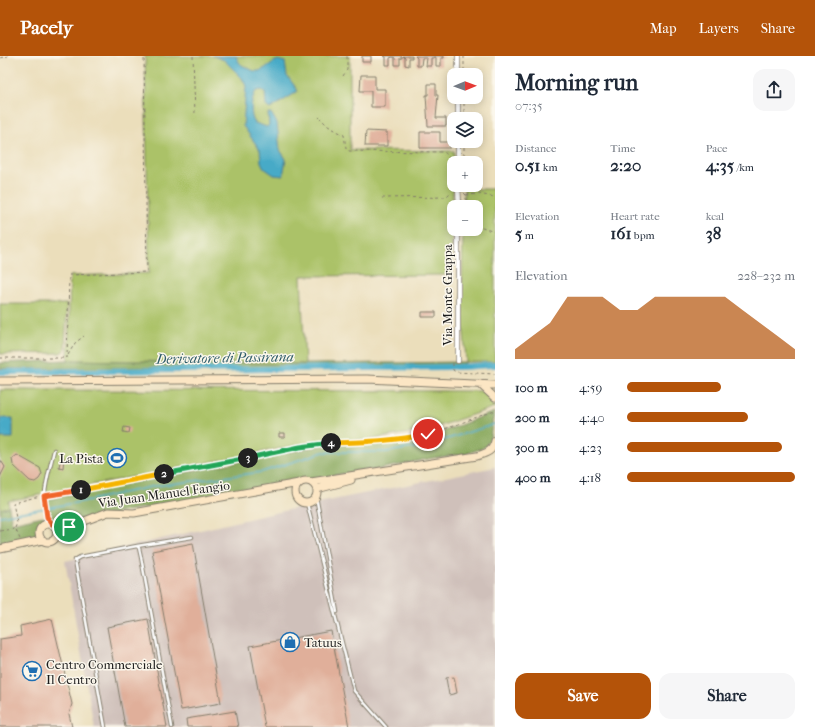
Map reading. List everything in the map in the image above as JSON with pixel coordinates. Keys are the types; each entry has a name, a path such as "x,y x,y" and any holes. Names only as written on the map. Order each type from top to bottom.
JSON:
{"street":[{"path":"458,56 458,68"},
{"name":"Via Monte Grappa","path":"458,236 458,361"},
{"path":"0,381 367,379 480,383 495,385"},
{"path":"480,383 495,398"},
{"name":"Via Juan Manuel Fangio","path":"58,534 69,527 108,512 134,513 299,483 305,480 311,482 477,456 486,453 493,448 495,441"},
{"name":"Via Juan Manuel Fangio","path":"307,503 313,501 317,492 384,470"},
{"path":"311,482 317,492"},
{"path":"295,490 299,483"},
{"path":"288,485 295,490 298,500 307,503"},
{"path":"0,549 18,546 43,540 52,542 58,534 53,525 43,525 39,533 32,540 18,546"},
{"name":"Via Juan Manuel Fangio","path":"53,525 69,527"},
{"path":"39,533 43,540"}],"lane":[{"path":"53,525 47,517 44,497 54,450"},
{"path":"317,492 340,633"},
{"path":"307,503 354,691 386,727"},
{"path":"43,525 47,517"},
{"path":"105,727 75,560 80,557 192,537"},
{"path":"137,546 141,557 172,727"}],"path":[{"path":"0,58 8,56"},
{"path":"67,358 69,275 147,272 144,56"},
{"path":"193,56 195,114"},
{"path":"342,76 347,70 347,56"},
{"path":"464,56 464,68"},
{"path":"319,117 328,126 344,135 346,148 349,151 444,152 449,156"},
{"path":"382,198 446,197 451,192"},
{"path":"463,192 466,195 466,200"},
{"path":"466,195 478,194 495,197"},
{"path":"483,228 495,232"},
{"path":"67,358 75,343 84,336"},
{"path":"0,358 67,358"},
{"path":"453,365 453,369 456,372 495,374"},
{"path":"16,521 13,504 14,501 44,497 324,443 405,439 428,434 495,411"},
{"path":"0,531 15,528"}],"shaded area":[{"path":"495,467 495,727 94,727 65,561 318,503"}],"green space":[{"path":"145,56 350,56 350,150 454,151 454,156 447,156 447,192 453,192 453,200 447,200 447,236 452,236 451,275 301,276 305,364 68,360 70,276 149,273"},
{"path":"483,189 495,189 495,362 466,362 462,304 463,236 483,236 483,200 464,200 464,192 483,192"},
{"path":"0,304 67,304 65,350 60,353 0,354"},
{"path":"68,360 305,364 466,362 462,366 0,369 0,363"},
{"name":"La Pista","path":"0,390 481,391 487,394 495,407 428,430 367,440 324,440 8,501 9,507 0,509"},
{"path":"494,412 490,439 485,447 466,454 432,458 375,470 362,470 126,511 69,524 54,524 49,517 48,499 324,445 402,442 444,431"},
{"path":"9,507 12,523 43,516 44,521 40,525 34,537 31,539 0,546 0,509"}],"water":[{"path":"213,56 236,56 242,65 254,71 264,69 278,60 285,62 287,76 297,89 297,92 270,109 266,106 265,92 262,90 256,91 251,107 253,120 255,123 267,127 269,125 268,113 271,113 277,123 280,150 286,159 283,176 274,175 264,168 261,162 260,150 243,126 246,86 242,78 224,60"},
{"path":"0,418 13,418 13,438 0,438"}],"building":[{"path":"362,56 371,56 371,62 362,62"},
{"path":"384,56 402,56 402,58 400,58 400,65 395,65 395,58 393,57 390,58 390,65 386,65 386,57"},
{"path":"403,56 412,56 412,58 409,58 409,66 405,65 405,58"},
{"path":"415,56 434,56 434,58 431,58 431,66 426,66 427,58 422,58 421,66 417,66 417,58"},
{"path":"435,56 444,56 444,58 441,58 441,66 436,66"},
{"path":"361,75 375,75 375,89 385,89 385,107 371,107 371,91 360,91"},
{"path":"428,84 436,84 436,95 438,95 436,118 446,118 446,126 428,126 426,95 428,95"},
{"path":"366,131 387,132 387,146 365,146"},
{"path":"420,132 440,132 440,142 447,142 447,148 420,148"},
{"path":"422,312 436,312 436,317 422,317"},
{"path":"124,427 130,428 129,433 123,432"},
{"path":"279,433 285,433 285,437 279,437"},
{"path":"17,455 40,468 42,474 39,479 35,482 30,481 13,465 12,459"},
{"path":"61,457 64,457 63,468 59,467"},
{"path":"0,459 5,467 0,477"},
{"path":"193,543 221,703 181,710 152,551"},
{"name":"Centro Commerciale Il Centro","path":"52,619 72,704 69,714 72,727 0,727 0,639 21,636 20,626"},
{"path":"148,619 167,727 125,727 107,627"},
{"path":"331,631 349,727 265,727 250,646"},
{"path":"454,677 457,693 449,695 446,678"},
{"path":"235,711 238,727 187,727 186,719"}],"waterway":[{"name":"Derivatore di Passirana","path":"455,367 495,365"},
{"name":"Derivatore di Passirana","path":"0,372 451,367"},
{"path":"0,516 86,501 155,486 262,472 323,452 386,452 425,446 495,424"}],"place":[{"name":"La Pista","path":"117,458"},
{"name":"Tatuus","path":"290,642"},
{"name":"Centro Commerciale Il Centro","path":"32,671"}],"route":[{"path":"69,527 54,526 52,524 47,517 44,496 324,443 405,439 428,434"}]}
